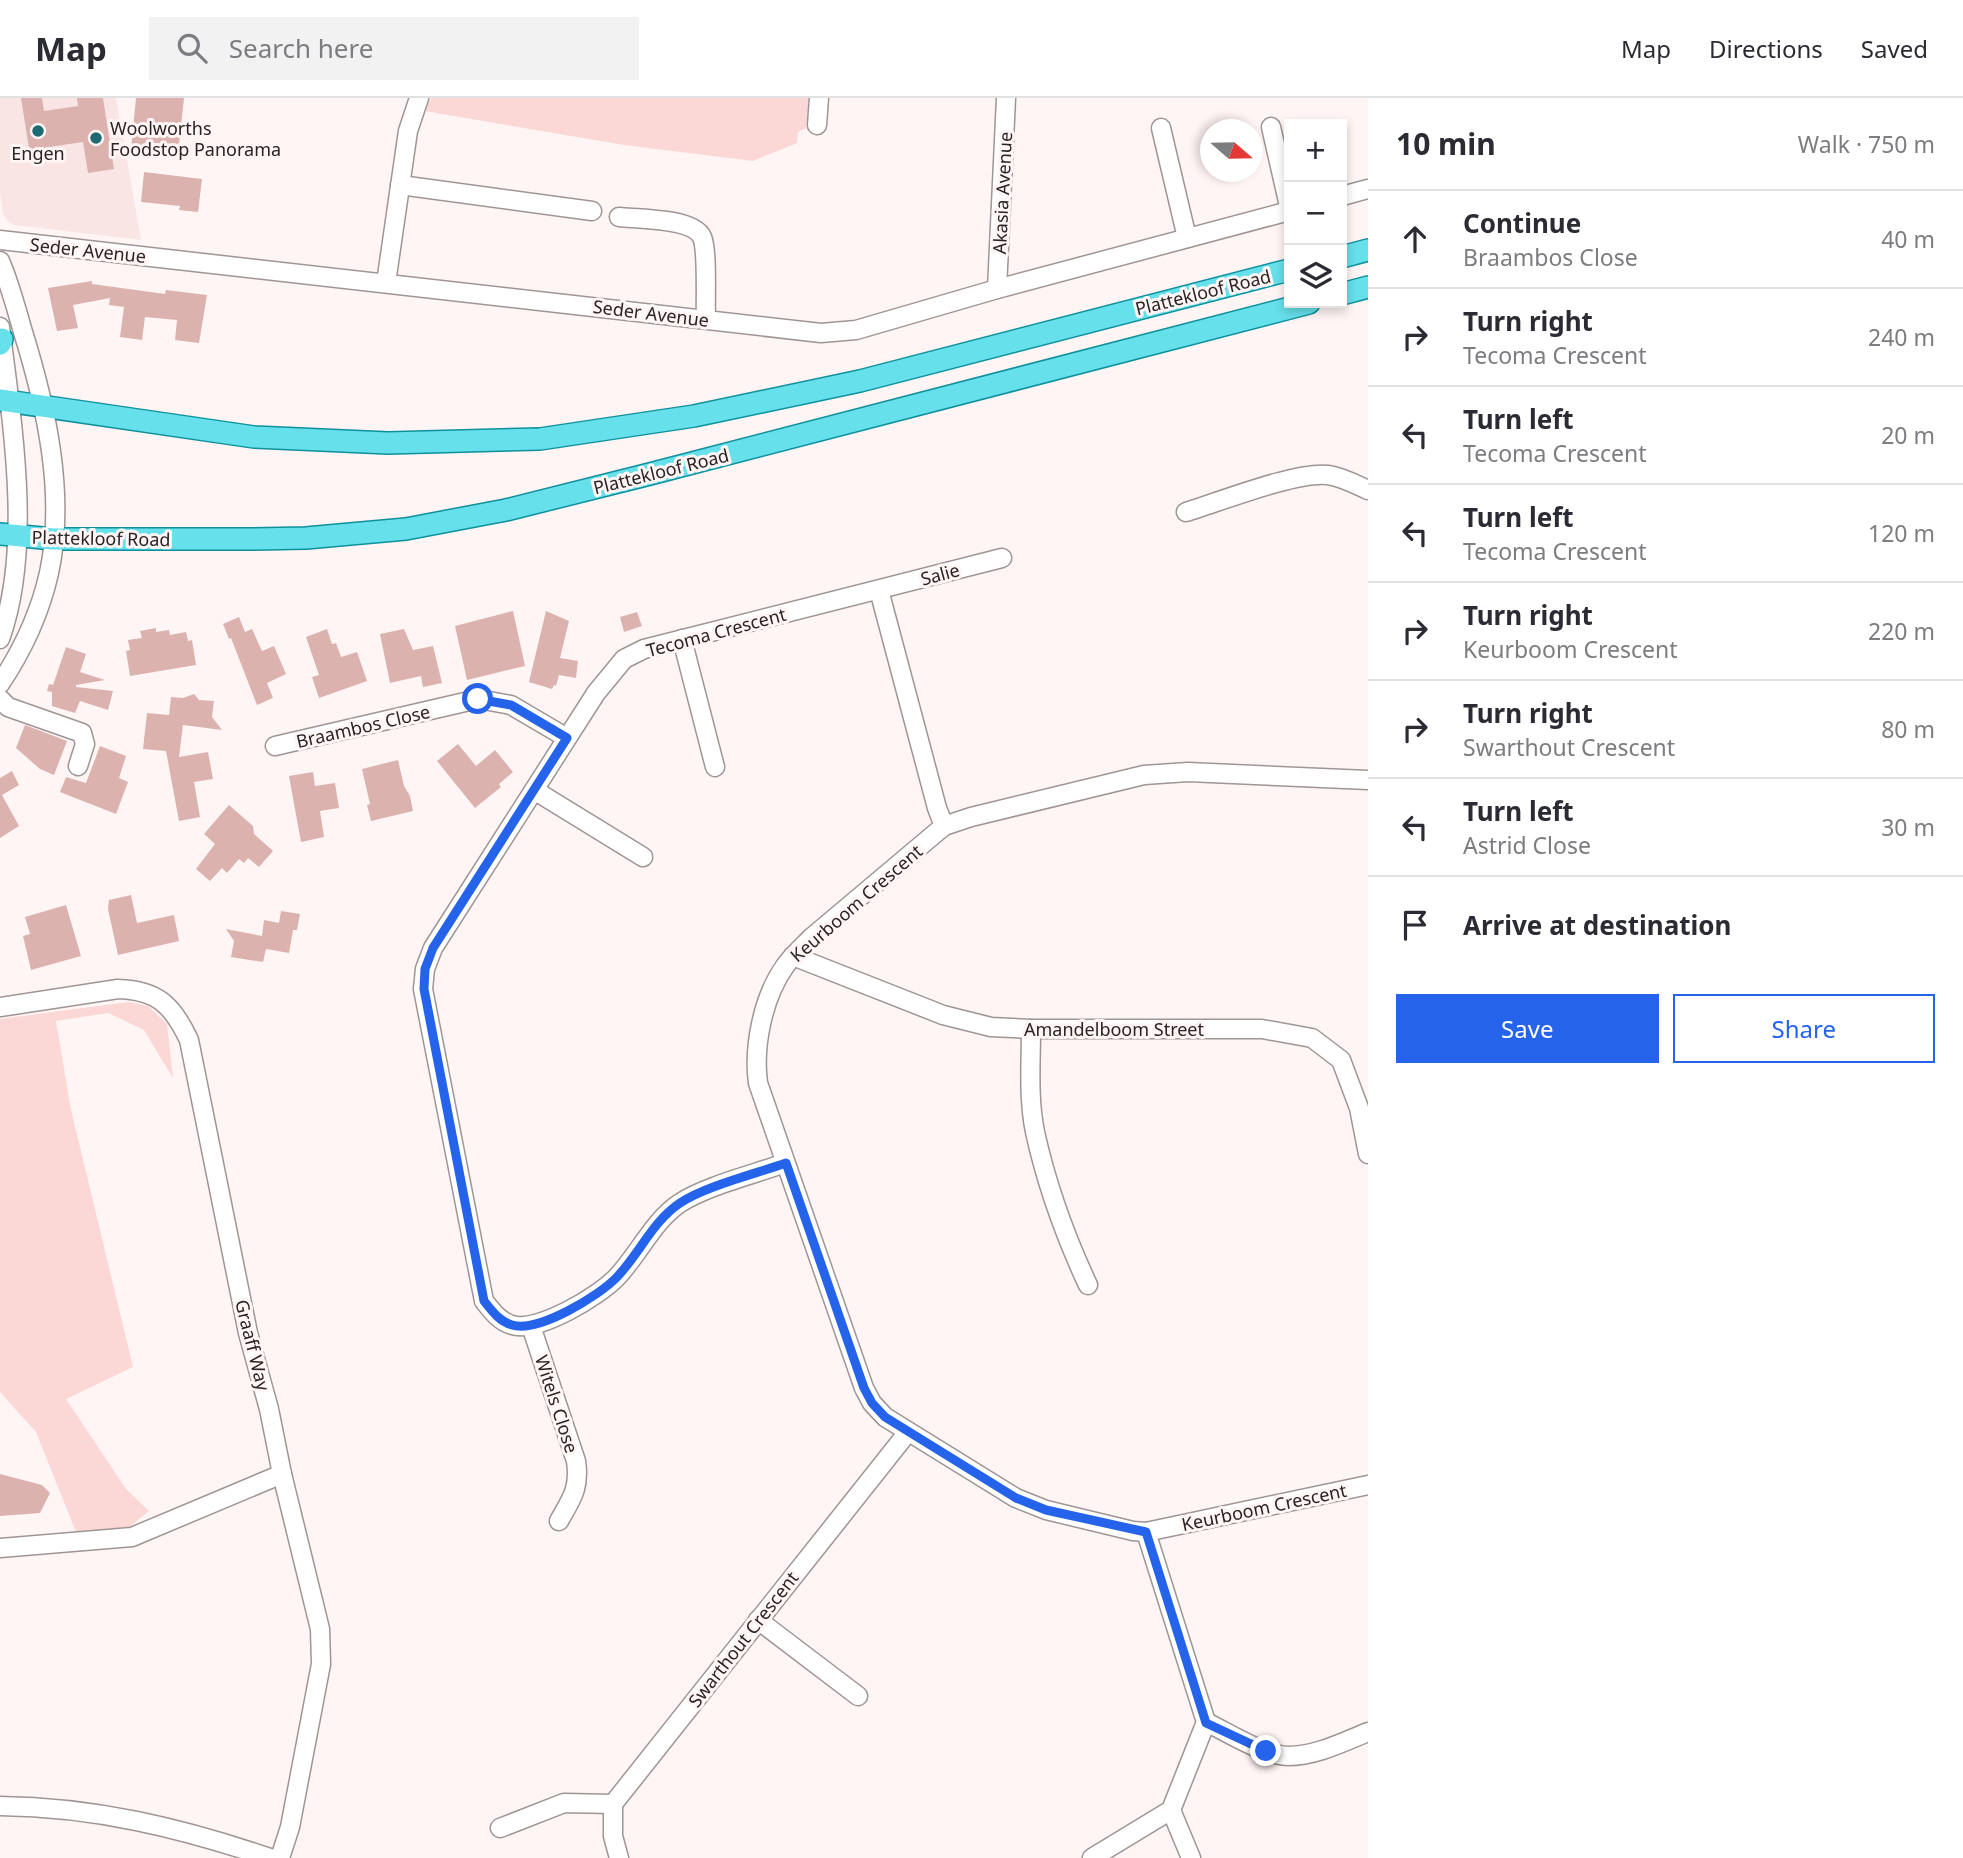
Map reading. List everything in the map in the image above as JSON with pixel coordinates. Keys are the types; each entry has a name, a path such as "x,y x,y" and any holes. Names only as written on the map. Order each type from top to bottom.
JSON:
{"main road":[{"path":"1347,256 1368,250"},
{"name":"Plattekloof Road","path":"4,401 254,437 388,443 540,439 694,416 860,381 1284,271"},
{"path":"1347,293 1368,287"},
{"name":"Plattekloof Road","path":"8,535 53,539 306,538 418,527 506,510 634,478 1289,308"}],"street":[{"path":"386,283 408,131 419,98"},
{"path":"817,125 819,98"},
{"name":"Akasia Avenue","path":"997,289 1006,98"},
{"path":"1271,127 1284,186"},
{"path":"1161,128 1187,238"},
{"path":"400,185 592,211"},
{"path":"1347,195 1368,189"},
{"name":"Seder Avenue","path":"0,240 821,333 856,330 1284,209"},
{"path":"619,217 679,223 702,236 706,319"},
{"path":"0,261 37,376 44,407 52,464 53,539 49,572 41,602 22,648 0,684"},
{"path":"0,639 11,601 8,535 15,482 4,401 1,337"},
{"path":"1186,512 1304,475 1327,475 1350,481 1368,490"},
{"name":"Salie","path":"879,590 1002,558"},
{"path":"879,590 944,826"},
{"name":"Tecoma Crescent","path":"531,1326 514,1325 498,1318 484,1301 424,989 425,969 433,948 567,738 611,673 624,659 644,649 879,590"},
{"path":"682,639 715,767"},
{"path":"0,699 8,707 82,733 85,744 78,766"},
{"name":"Braambos Close","path":"275,746 478,699 511,705 567,738"},
{"name":"Keurboom Crescent","path":"1368,780 1188,772 1144,775 944,826 793,956 783,969 773,991 758,1035 755,1056 758,1083 864,1388 872,1403 885,1417 1026,1502 1046,1510 1146,1532 1368,1485"},
{"path":"534,790 643,857"},
{"name":"Amandelboom Street","path":"793,956 968,1023 991,1027 1262,1029 1312,1038 1341,1060 1359,1108 1368,1154"},
{"name":"Graaff Way","path":"0,1007 133,989 170,1007 189,1040 248,1333 269,1409 320,1629 321,1664 289,1827 280,1858"},
{"path":"1031,1029 1031,1094 1035,1131 1068,1242 1088,1285"},
{"path":"531,1326 581,1304 617,1278 666,1215 681,1203 703,1192 786,1163"},
{"name":"Witels Close","path":"531,1326 579,1477 575,1492 559,1521"},
{"name":"Swarthout Crescent","path":"613,1804 908,1432"},
{"path":"0,1548 132,1536 282,1474"},
{"path":"1092,1858 1171,1810 1206,1723 1146,1532"},
{"path":"758,1620 858,1696"},
{"path":"1206,1723 1266,1751 1287,1756 1333,1746 1368,1732"},
{"path":"500,1828 565,1803 613,1804 613,1836 619,1858"},
{"path":"0,1806 32,1806 102,1814 203,1835 270,1858"},
{"path":"1171,1810 1191,1858"}],"shaded area":[{"path":"0,98 116,98 141,240 15,225 8,221 3,214 0,192"},
{"path":"431,98 809,98 806,128 798,132 797,143 753,161 624,145 425,111"},
{"path":"129,1002 148,1006 167,1024 173,1078 144,1030 108,1013 56,1021 71,1110 133,1367 66,1399 126,1489 149,1511 129,1527 76,1532 36,1432 0,1392 0,1019"}],"building":[{"path":"21,98 42,98 44,111 78,106 77,98 103,98 114,169 88,173 83,142 49,147 51,159 31,161"},
{"path":"136,98 184,98 179,145 145,142 145,151 131,150"},
{"path":"144,172 202,179 198,212 179,210 180,206 141,202"},
{"path":"92,281 92,284 165,294 166,290 207,295 199,343 175,340 177,320 145,317 142,340 120,337 124,307 109,305 110,298 73,305 78,328 57,331 48,288"},
{"path":"513,611 525,666 467,680 455,626"},
{"path":"546,611 569,621 560,658 578,661 576,678 559,675 556,686 552,689 529,682"},
{"path":"637,612 642,626 624,632 620,617"},
{"path":"239,617 245,632 252,629 262,651 274,646 286,674 267,683 273,698 257,705 223,624"},
{"path":"156,628 156,632 169,630 170,635 186,632 188,641 192,640 196,665 130,676 126,651 130,650 128,640 142,638 140,631"},
{"path":"327,629 332,644 336,643 341,657 357,652 367,681 319,698 312,677 319,675 306,637"},
{"path":"404,629 413,650 433,646 442,683 423,687 421,676 390,683 380,634"},
{"path":"66,647 86,654 80,672 105,680 76,687 113,691 108,710 80,701 75,713 52,706 52,692 47,691 49,684 53,685"},
{"path":"194,694 199,700 214,701 212,717 222,730 183,725 179,757 208,752 213,779 194,782 200,817 179,821 166,751 143,749 147,713 169,715 171,697 183,698"},
{"path":"25,725 67,741 54,775 40,769 16,748"},
{"path":"458,744 476,766 495,750 513,772 499,784 501,787 475,808 437,761"},
{"path":"100,746 126,756 119,778 128,782 116,814 60,792 66,777 86,783"},
{"path":"398,760 413,811 371,821 362,769"},
{"path":"12,771 19,785 2,795 19,826 0,838 0,778"},
{"path":"313,772 315,786 335,783 339,808 320,811 324,837 301,842 289,776"},
{"path":"229,805 253,826 254,834 273,851 259,867 248,858 244,863 239,859 227,873 222,868 210,881 196,869 215,844 204,834"},
{"path":"131,895 137,923 174,915 179,941 118,955 108,909 109,900"},
{"path":"66,905 81,956 31,970 23,936 30,934 25,917"},
{"path":"281,911 300,914 297,930 293,930 289,953 266,949 263,962 231,957 234,941 226,929 262,936 264,920 279,923"},
{"path":"0,1474 42,1485 50,1493 40,1513 0,1516"}],"place":[{"name":"Engen","path":"38,131"},
{"name":"Woolworths Foodstop Panorama","path":"96,138"}],"route":[{"path":"478,699 511,705 567,738 433,948 425,969 424,989 484,1301 498,1318 514,1325 531,1326 581,1304 617,1278 666,1215 681,1203 703,1192 786,1163 864,1388 872,1403 885,1417 1016,1498 1046,1510 1146,1532 1206,1723 1266,1751"}]}
